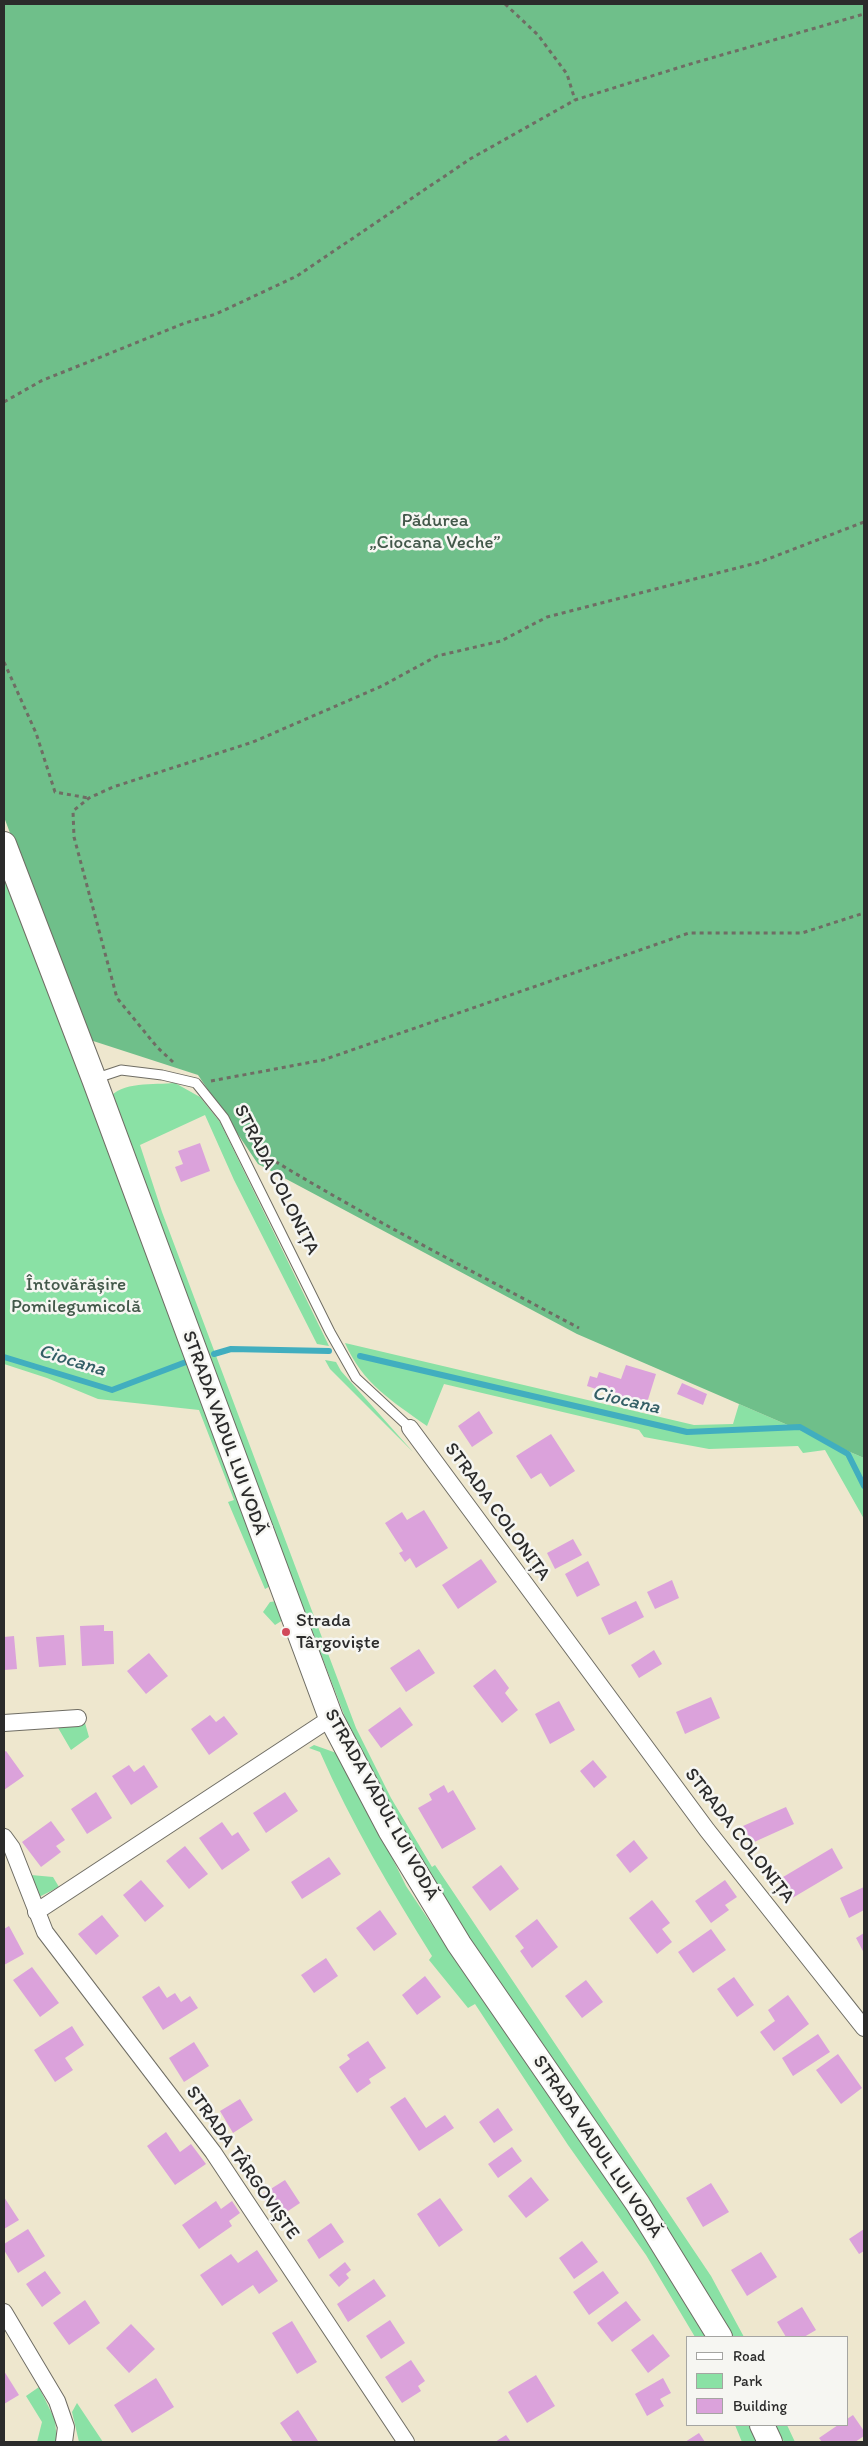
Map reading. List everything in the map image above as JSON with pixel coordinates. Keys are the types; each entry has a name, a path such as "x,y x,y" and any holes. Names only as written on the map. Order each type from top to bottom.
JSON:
{"street":[{"name":"STRADA VADUL LUI VODĂ","path":"4,844 94,1079 331,1718 390,1830 459,1944 638,2204 719,2336"},
{"name":"STRADA COLONIȚA","path":"410,1428 708,1830 864,2028"},
{"path":"4,1723 78,1718"},
{"path":"36,1912 331,1718"},
{"name":"STRADA TÂRGOVIȘTE","path":"4,1837 12,1848 45,1932 213,2152 406,2442"},
{"path":"4,2312 57,2401 66,2427 64,2442"},
{"path":"762,2426 770,2442"}],"lane":[{"path":"94,1079 121,1070 162,1075 196,1083"},
{"name":"STRADA COLONIȚA","path":"196,1083 224,1118 330,1332 356,1378 410,1428"}],"path":[{"path":"504,4 538,35 567,74 575,100"},
{"path":"4,402 41,381 185,323 216,314 297,276 470,159 575,100 687,65 864,14"},
{"path":"864,522 844,528 760,562 547,617 501,641 437,656 382,686 253,742 113,787 89,798 73,811 74,837 117,998 157,1047 196,1083 323,1060 689,933 802,932 864,914"},
{"path":"4,662 36,733 55,792 89,798"},
{"path":"232,1134 326,1192 579,1328"}],"green space":[{"name":"Pădurea „Ciocana Veche”","path":"4,4 864,4 864,1458 577,1334 258,1164 198,1075 87,1039 4,817"},
{"name":"Întovărășire Pomilegumicolă","path":"4,867 274,1584 265,1589 228,1502 234,1500 199,1410 98,1399 47,1378 4,1364"},
{"path":"175,1083 200,1097 220,1122 329,1346 317,1344 234,1180 205,1115 140,1145 162,1212 356,1728 391,1798 432,1867 435,1865 711,2276 743,2336 733,2336 635,2181 494,1980 386,1804 348,1725 109,1099 121,1089 148,1084"},
{"path":"345,1343 694,1425 733,1424 739,1404 864,1458 864,1519 825,1450 803,1453 798,1446 709,1449 644,1437 639,1430 444,1384 427,1426 390,1400 370,1381 360,1370"},
{"path":"325,1360 336,1362 341,1371 413,1452 330,1369"},
{"path":"277,1601 283,1620 275,1625 263,1612 270,1602"},
{"path":"85,1723 89,1737 71,1750 57,1726"},
{"path":"314,1745 342,1755 406,1886 481,1998 594,2153 709,2336 694,2336 646,2255 568,2145 475,2004 468,2008 429,1960 432,1956 372,1856 320,1752 309,1748"},
{"path":"31,1875 53,1877 59,1887 37,1898"},
{"path":"39,2387 55,2420 57,2442 37,2442 42,2422 26,2396"},
{"path":"77,2403 103,2442 79,2442 72,2412"},
{"path":"735,2426 754,2426 762,2442 742,2442"},
{"path":"776,2426 787,2426 795,2442 784,2442"}],"building":[{"path":"200,1143 210,1171 181,1182 175,1167 183,1164 178,1151"},
{"path":"626,1365 656,1374 646,1406 587,1386 590,1376 597,1378 599,1372 621,1379"},
{"path":"682,1383 707,1394 703,1405 677,1394"},
{"path":"479,1411 493,1433 472,1447 458,1426"},
{"path":"551,1434 575,1471 550,1487 541,1473 531,1479 516,1456"},
{"path":"424,1510 448,1548 416,1568 410,1558 405,1562 399,1553 403,1551 385,1523 402,1512 407,1520"},
{"path":"573,1539 582,1555 555,1569 547,1553"},
{"path":"481,1559 497,1582 458,1609 442,1585"},
{"path":"588,1561 600,1585 577,1597 565,1574"},
{"path":"672,1580 679,1598 655,1609 647,1592"},
{"path":"636,1601 644,1617 609,1635 601,1618"},
{"path":"104,1625 104,1631 113,1631 114,1664 82,1666 80,1626"},
{"path":"64,1635 66,1665 39,1667 36,1637"},
{"path":"14,1636 17,1669 4,1670 4,1637"},
{"path":"419,1649 435,1673 406,1692 390,1668"},
{"path":"654,1650 662,1664 639,1678 631,1665"},
{"path":"149,1653 168,1676 146,1694 127,1671"},
{"path":"495,1669 509,1688 505,1693 518,1710 502,1723 473,1686"},
{"path":"711,1697 720,1718 685,1734 676,1712"},
{"path":"559,1701 575,1730 550,1744 535,1714"},
{"path":"400,1707 413,1725 381,1748 368,1730"},
{"path":"210,1715 216,1722 224,1716 238,1734 209,1755 191,1729"},
{"path":"6,1751 24,1776 4,1790 4,1752"},
{"path":"593,1760 607,1777 594,1788 580,1771"},
{"path":"129,1765 134,1772 144,1765 158,1787 131,1805 112,1776"},
{"path":"444,1785 448,1793 453,1790 476,1829 442,1849 418,1808 432,1800 429,1794"},
{"path":"96,1792 112,1818 87,1834 71,1809"},
{"path":"285,1792 298,1811 266,1833 253,1813"},
{"path":"786,1807 794,1824 752,1843 743,1826"},
{"path":"51,1821 65,1840 56,1846 61,1852 41,1867 22,1842"},
{"path":"222,1822 232,1836 238,1832 250,1850 222,1870 199,1838"},
{"path":"634,1840 648,1858 630,1873 616,1855"},
{"path":"185,1846 208,1874 189,1889 166,1861"},
{"path":"832,1848 843,1868 789,1900 778,1880"},
{"path":"329,1857 341,1874 302,1899 291,1882"},
{"path":"501,1865 519,1889 490,1911 472,1887"},
{"path":"141,1880 164,1906 145,1922 123,1895"},
{"path":"725,1880 737,1897 725,1905 729,1910 711,1923 695,1901"},
{"path":"864,1887 864,1910 849,1918 840,1898"},
{"path":"652,1900 670,1923 662,1929 672,1942 657,1954 629,1918"},
{"path":"380,1910 397,1934 374,1951 356,1928"},
{"path":"102,1915 119,1936 96,1955 78,1934"},
{"path":"537,1919 558,1947 532,1968 520,1951 524,1948 515,1936"},
{"path":"9,1926 24,1954 4,1965 4,1929"},
{"path":"711,1929 726,1950 693,1973 678,1952"},
{"path":"864,1933 864,1953 856,1938"},
{"path":"326,1958 338,1976 314,1993 301,1975"},
{"path":"32,1967 59,2003 40,2017 13,1980"},
{"path":"425,1976 441,1997 417,2015 402,1995"},
{"path":"734,1977 754,2005 737,2017 717,1989"},
{"path":"586,1980 603,2002 582,2018 565,1996"},
{"path":"159,1986 167,1998 175,1993 181,2002 190,1996 198,2008 163,2030 142,1997"},
{"path":"788,1995 809,2024 774,2051 760,2032 775,2021 768,2010"},
{"path":"72,2026 84,2045 65,2058 73,2070 55,2082 34,2050"},
{"path":"818,2034 830,2052 793,2076 782,2058"},
{"path":"368,2041 386,2068 369,2079 371,2083 357,2093 339,2067 350,2059 347,2055"},
{"path":"194,2042 209,2066 184,2082 169,2058"},
{"path":"838,2054 862,2088 841,2104 816,2070"},
{"path":"405,2097 426,2128 445,2115 454,2128 419,2151 390,2107"},
{"path":"240,2099 253,2120 233,2133 220,2111"},
{"path":"498,2108 513,2130 494,2143 479,2122"},
{"path":"166,2132 180,2152 191,2144 206,2164 175,2185 147,2146"},
{"path":"512,2147 522,2161 498,2178 488,2164"},
{"path":"531,2177 549,2200 526,2218 508,2196"},
{"path":"285,2180 300,2203 276,2219 261,2195"},
{"path":"711,2183 729,2212 703,2227 686,2198"},
{"path":"4,2197 19,2220 4,2229"},
{"path":"440,2198 463,2230 439,2247 417,2214"},
{"path":"216,2201 221,2209 232,2201 240,2213 229,2221 232,2226 199,2249 182,2225"},
{"path":"331,2223 344,2242 319,2259 307,2240"},
{"path":"28,2229 45,2256 18,2273 4,2250 4,2244"},
{"path":"864,2229 864,2251 859,2254 849,2239"},
{"path":"582,2241 598,2262 574,2279 559,2258"},
{"path":"257,2250 278,2281 259,2294 253,2285 222,2306 200,2275 231,2254 238,2263"},
{"path":"761,2252 777,2277 747,2296 731,2270"},
{"path":"345,2262 351,2270 346,2274 349,2278 339,2287 329,2275"},
{"path":"45,2271 61,2293 42,2307 26,2284"},
{"path":"603,2271 619,2293 589,2315 573,2292"},
{"path":"374,2279 386,2296 348,2322 337,2304"},
{"path":"85,2300 100,2323 69,2345 53,2323"},
{"path":"626,2301 641,2320 612,2342 597,2323"},
{"path":"802,2307 816,2330 806,2336 785,2336 777,2322"},
{"path":"390,2320 405,2343 381,2359 366,2336"},
{"path":"292,2321 317,2362 297,2374 272,2333"},
{"path":"131,2324 155,2349 129,2373 106,2348"},
{"path":"653,2334 670,2356 648,2373 631,2350"},
{"path":"411,2360 425,2381 418,2386 421,2391 402,2403 385,2377"},
{"path":"4,2371 19,2395 4,2404"},
{"path":"536,2375 555,2406 527,2423 508,2392"},
{"path":"156,2378 174,2407 132,2433 114,2405"},
{"path":"663,2378 671,2393 660,2399 664,2406 647,2416 635,2394"},
{"path":"298,2410 318,2441 293,2442 280,2423"},
{"path":"853,2415 864,2431 864,2436 855,2442 822,2442 819,2438 837,2426 848,2426 848,2418"},
{"path":"699,2433 705,2442 685,2442"},
{"path":"506,2435 511,2442 495,2442"}],"waterway":[{"name":"Ciocana","path":"214,1354 231,1349 329,1351"},
{"name":"Ciocana","path":"360,1356 687,1432 800,1427 848,1454 864,1486"},
{"name":"Ciocana","path":"4,1357 112,1390 186,1362"}],"place":[{"name":"Strada Târgoviște","path":"286,1632"}]}
